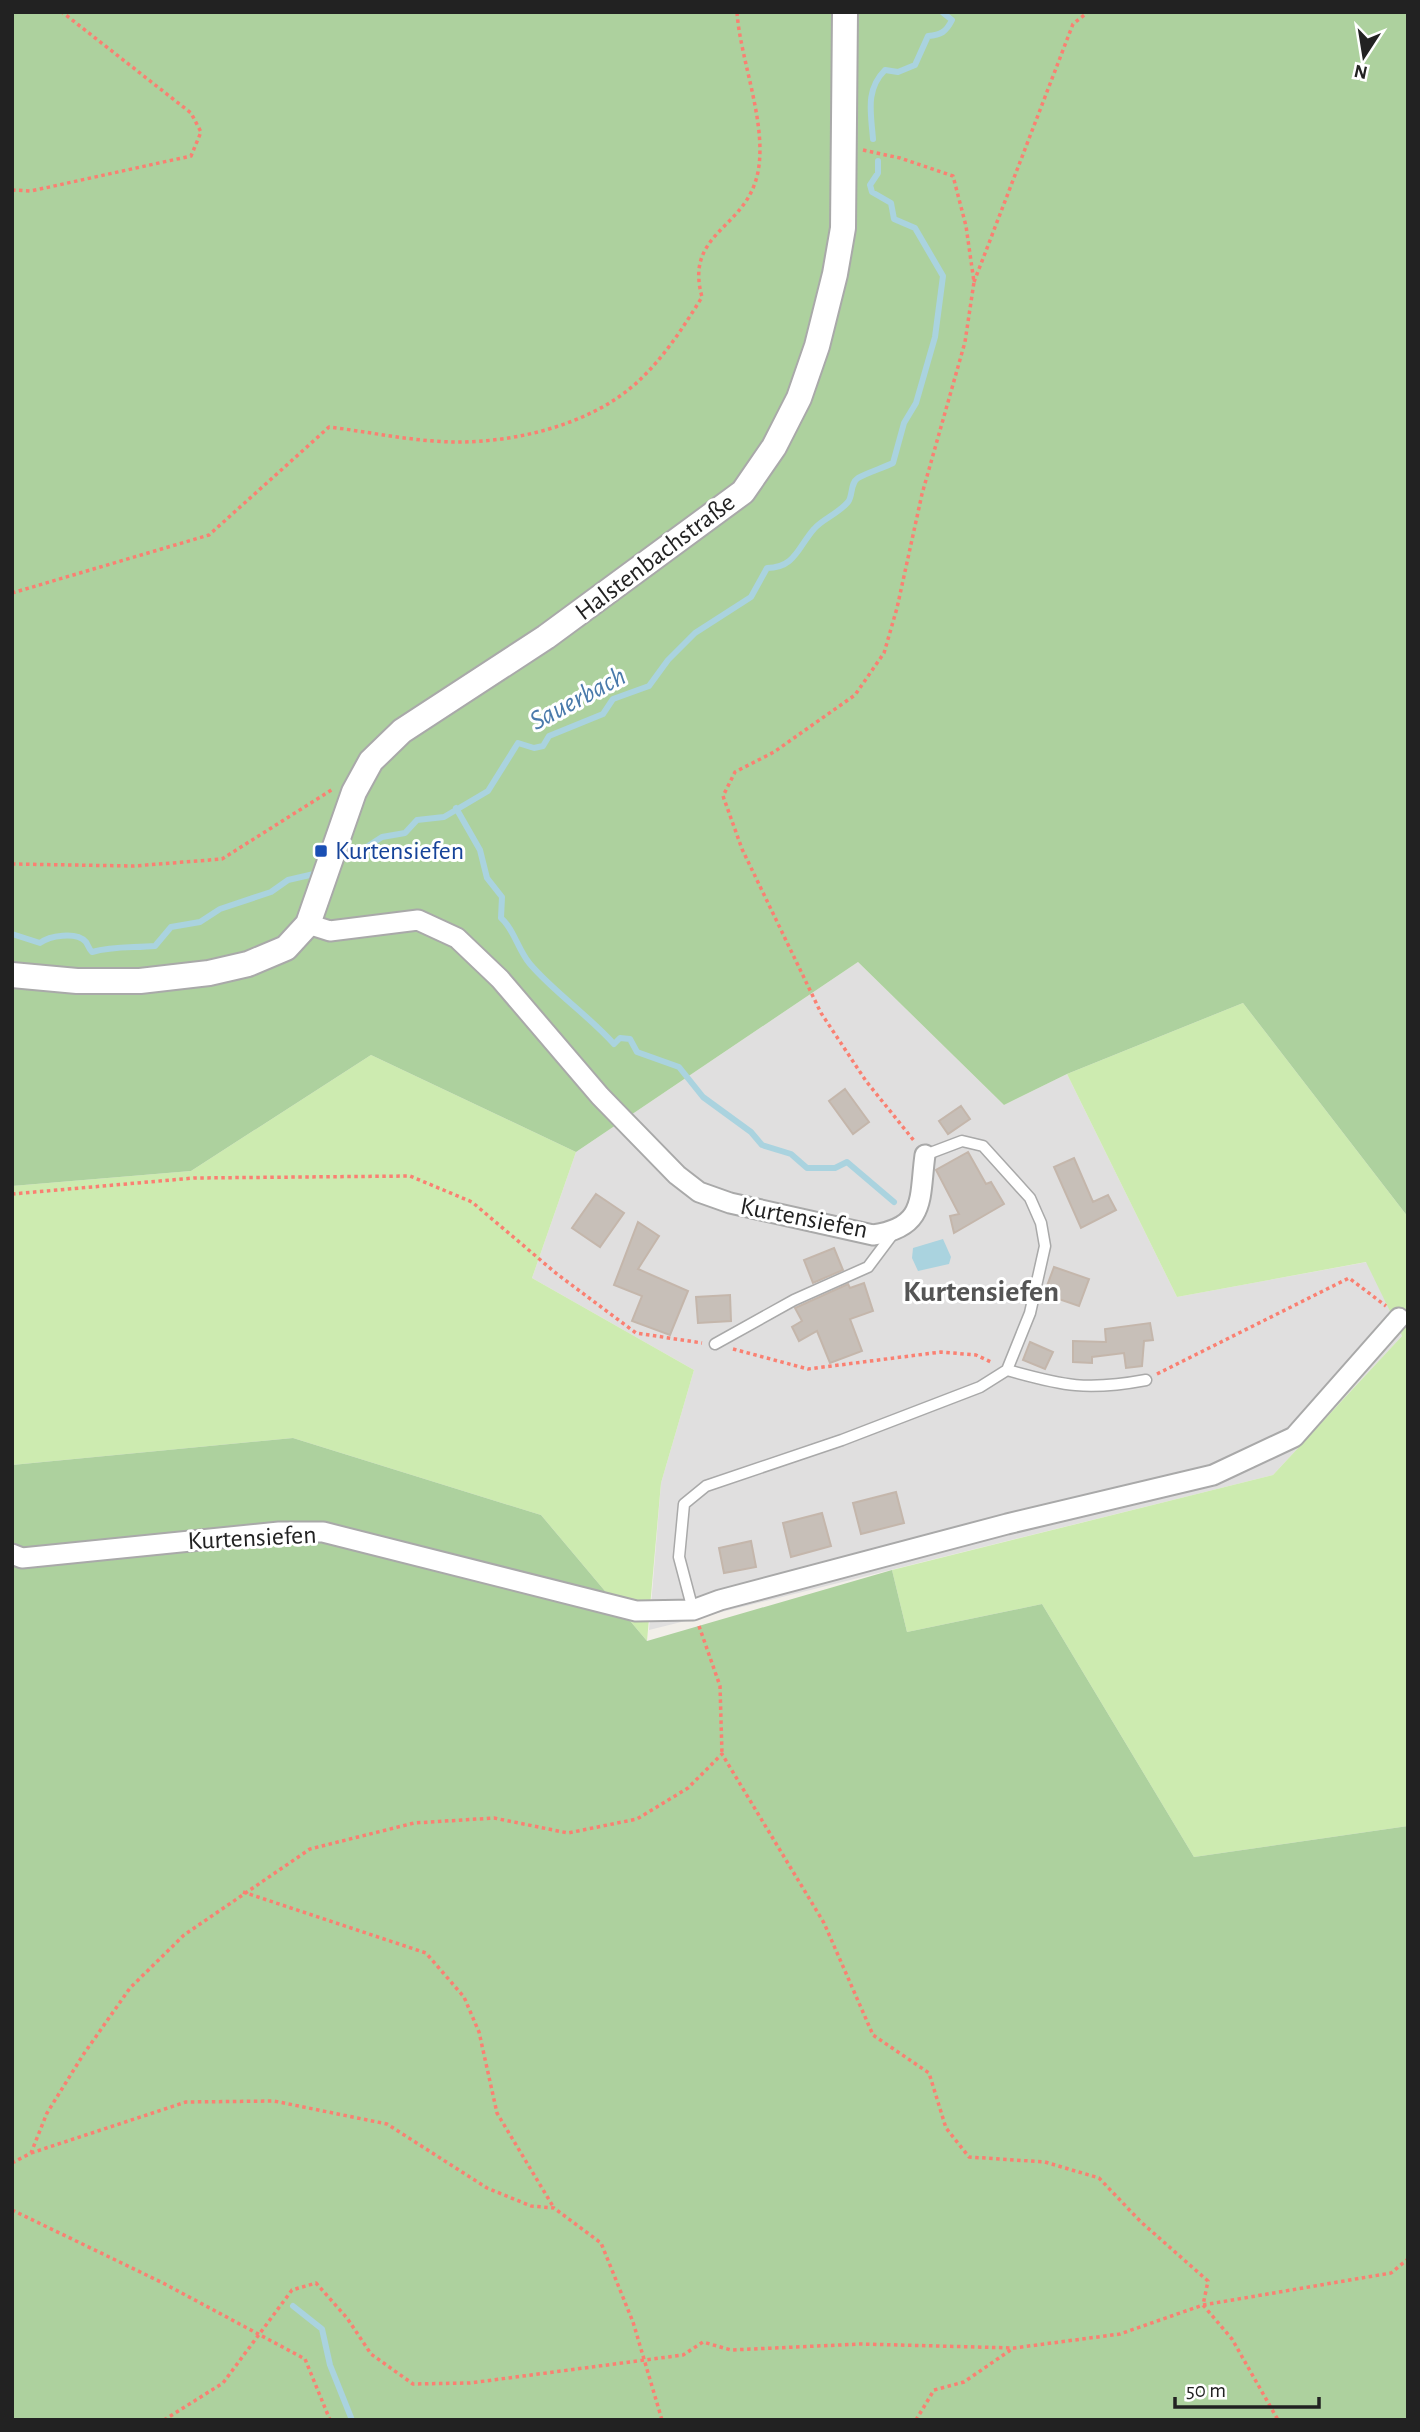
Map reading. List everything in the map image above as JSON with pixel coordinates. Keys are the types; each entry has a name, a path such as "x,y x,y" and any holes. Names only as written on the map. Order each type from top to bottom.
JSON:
{"street":[{"name":"Halstenbachstraße","path":"308,924 354,792 371,761 402,731 546,637 743,492 774,447 793,410 817,346 843,228 846,146 845,12"},
{"name":"Kurtensiefen","path":"308,924 330,931 418,920 457,938 500,979 600,1096 677,1175 699,1192 730,1203 873,1235 895,1231 915,1213 923,1192 925,1155"},
{"path":"12,975 77,981 140,981 209,973 248,964 286,948 308,924"},
{"name":"Kurtensiefen","path":"12,1554 22,1558 279,1532 323,1532 636,1611 693,1610 720,1600 994,1528 1213,1475 1294,1437 1399,1318"}],"lane":[{"path":"693,1610 679,1557 684,1504 706,1486 842,1440 980,1387 1007,1370 1030,1313 1045,1246 1041,1223 1030,1198 983,1146 962,1141 925,1155"},
{"path":"715,1344 794,1300 868,1267 895,1231"},
{"path":"1007,1370 1069,1387 1111,1387 1146,1380"}],"path":[{"path":"12,190 31,191 191,156 201,132 191,113 62,12"},
{"path":"12,593 209,535 330,427 457,442 524,435 589,415 634,386 677,336 702,297 697,280 701,254 720,228 743,209 756,180 759,128 737,12"},
{"path":"925,1155 866,1081 821,1013 742,849 723,796 735,772 774,752 855,695 884,653 897,608 922,494 965,342 974,282 1073,24 1088,12"},
{"path":"846,146 900,158 953,176 966,226 974,282"},
{"path":"12,864 134,866 222,859 335,788 354,792"},
{"path":"12,1194 194,1178 410,1176 472,1202 636,1333 715,1344 808,1369 941,1352 976,1355 1007,1370"},
{"path":"1146,1380 1349,1278 1376,1296 1399,1318"},
{"path":"693,1610 720,1686 722,1754 824,1923 873,2035 929,2073 946,2128 969,2157 1045,2162 1099,2178 1141,2222 1208,2281 1203,2305"},
{"path":"31,2153 47,2113 130,1988 184,1935 243,1892 310,1849 414,1823 494,1818 568,1833 638,1819 688,1788 722,1754"},
{"path":"243,1892 426,1953 464,1997 479,2032 497,2113 554,2208 601,2243 643,2358 662,2420"},
{"path":"12,2163 31,2153 186,2102 274,2101 387,2124 487,2188 531,2206 554,2208"},
{"path":"12,2210 259,2332 305,2359 330,2420"},
{"path":"163,2420 223,2383 292,2290 316,2283 347,2318 371,2354 413,2384 470,2383 643,2358 683,2355 703,2342 731,2350 861,2344 1014,2348 1119,2334 1203,2305 1391,2273 1408,2259"},
{"path":"1203,2305 1232,2339 1278,2420"},
{"path":"916,2420 934,2390 964,2382 1014,2348"}],"shaded area":[{"name":"Kurtensiefen","path":"858,962 1004,1105 1067,1074 1177,1297 1367,1262 1402,1336 1273,1475 649,1630 661,1483 694,1370 532,1278 576,1152"}],"green space":[{"path":"12,12 1408,12 1408,1217 1243,1003 1067,1074 1004,1105 858,962 576,1152 371,1055 191,1171 12,1186"},
{"path":"1243,1003 1408,1217 1408,1826 1194,1857 1042,1604 907,1632 892,1570 1273,1475 1402,1336 1366,1262 1177,1297 1067,1074"},
{"path":"371,1055 576,1152 532,1278 694,1370 661,1483 647,1641 541,1515 293,1438 12,1465 12,1186 191,1171"},
{"path":"293,1438 541,1515 647,1641 892,1570 907,1632 1042,1604 1194,1857 1408,1826 1408,2420 12,2420 12,1465"}],"water":[{"path":"943,1239 951,1257 949,1264 918,1271 912,1258 913,1248"}],"building":[{"path":"845,1089 869,1122 853,1134 829,1101"},
{"path":"961,1106 970,1119 948,1134 939,1121"},
{"path":"968,1152 986,1184 991,1182 1004,1204 954,1233 950,1216 959,1214 936,1170"},
{"path":"1074,1158 1093,1202 1108,1195 1116,1210 1081,1228 1054,1167"},
{"path":"596,1194 624,1213 600,1247 572,1228"},
{"path":"638,1222 659,1236 638,1269 688,1291 670,1335 632,1321 642,1296 614,1285"},
{"path":"834,1248 843,1270 813,1283 804,1260"},
{"path":"1054,1267 1089,1279 1079,1306 1044,1294"},
{"path":"864,1283 873,1311 850,1319 862,1351 830,1363 817,1331 799,1341 792,1327 802,1321 795,1308 848,1284 850,1288"},
{"path":"730,1295 731,1321 698,1323 696,1297"},
{"path":"1150,1323 1153,1340 1144,1341 1142,1366 1126,1368 1124,1353 1092,1357 1092,1363 1073,1362 1073,1341 1106,1342 1105,1329"},
{"path":"1030,1342 1053,1352 1045,1369 1023,1360"},
{"path":"896,1492 904,1523 861,1534 853,1503"},
{"path":"822,1513 831,1546 791,1557 783,1523"},
{"path":"751,1541 756,1567 724,1573 719,1548"}],"waterway":[{"name":"Sauerbach","path":"873,139 871,102 874,86 885,70 898,72 915,65 928,36 943,32 952,20 942,12"},
{"name":"Sauerbach","path":"348,859 382,837 405,833 417,820 444,817 488,791 518,743 534,748 543,746 549,736 603,714 613,699 649,686 668,660 695,633 751,597 767,568 790,560 817,525 848,502 855,480 893,463 904,423 916,403 935,337 943,276 915,228 894,219 891,203 872,192 870,185 878,173 878,161"},
{"path":"456,808 480,850 487,878 502,897 501,918 526,958 550,985 614,1044 620,1038 630,1039 637,1052 679,1067 703,1097 751,1132 762,1145 791,1154 807,1168 835,1168 847,1162 894,1202"},
{"name":"Sauerbach","path":"12,934 40,943 50,938 76,937 86,942 92,952 155,946 171,927 200,922 220,909 271,892 288,880 314,874"},
{"path":"293,2306 322,2329 330,2365 352,2420"}],"place":[{"name":"Kurtensiefen","path":"321,851"}],"district":[{"name":"Kurtensiefen","path":"981,1292"}]}
